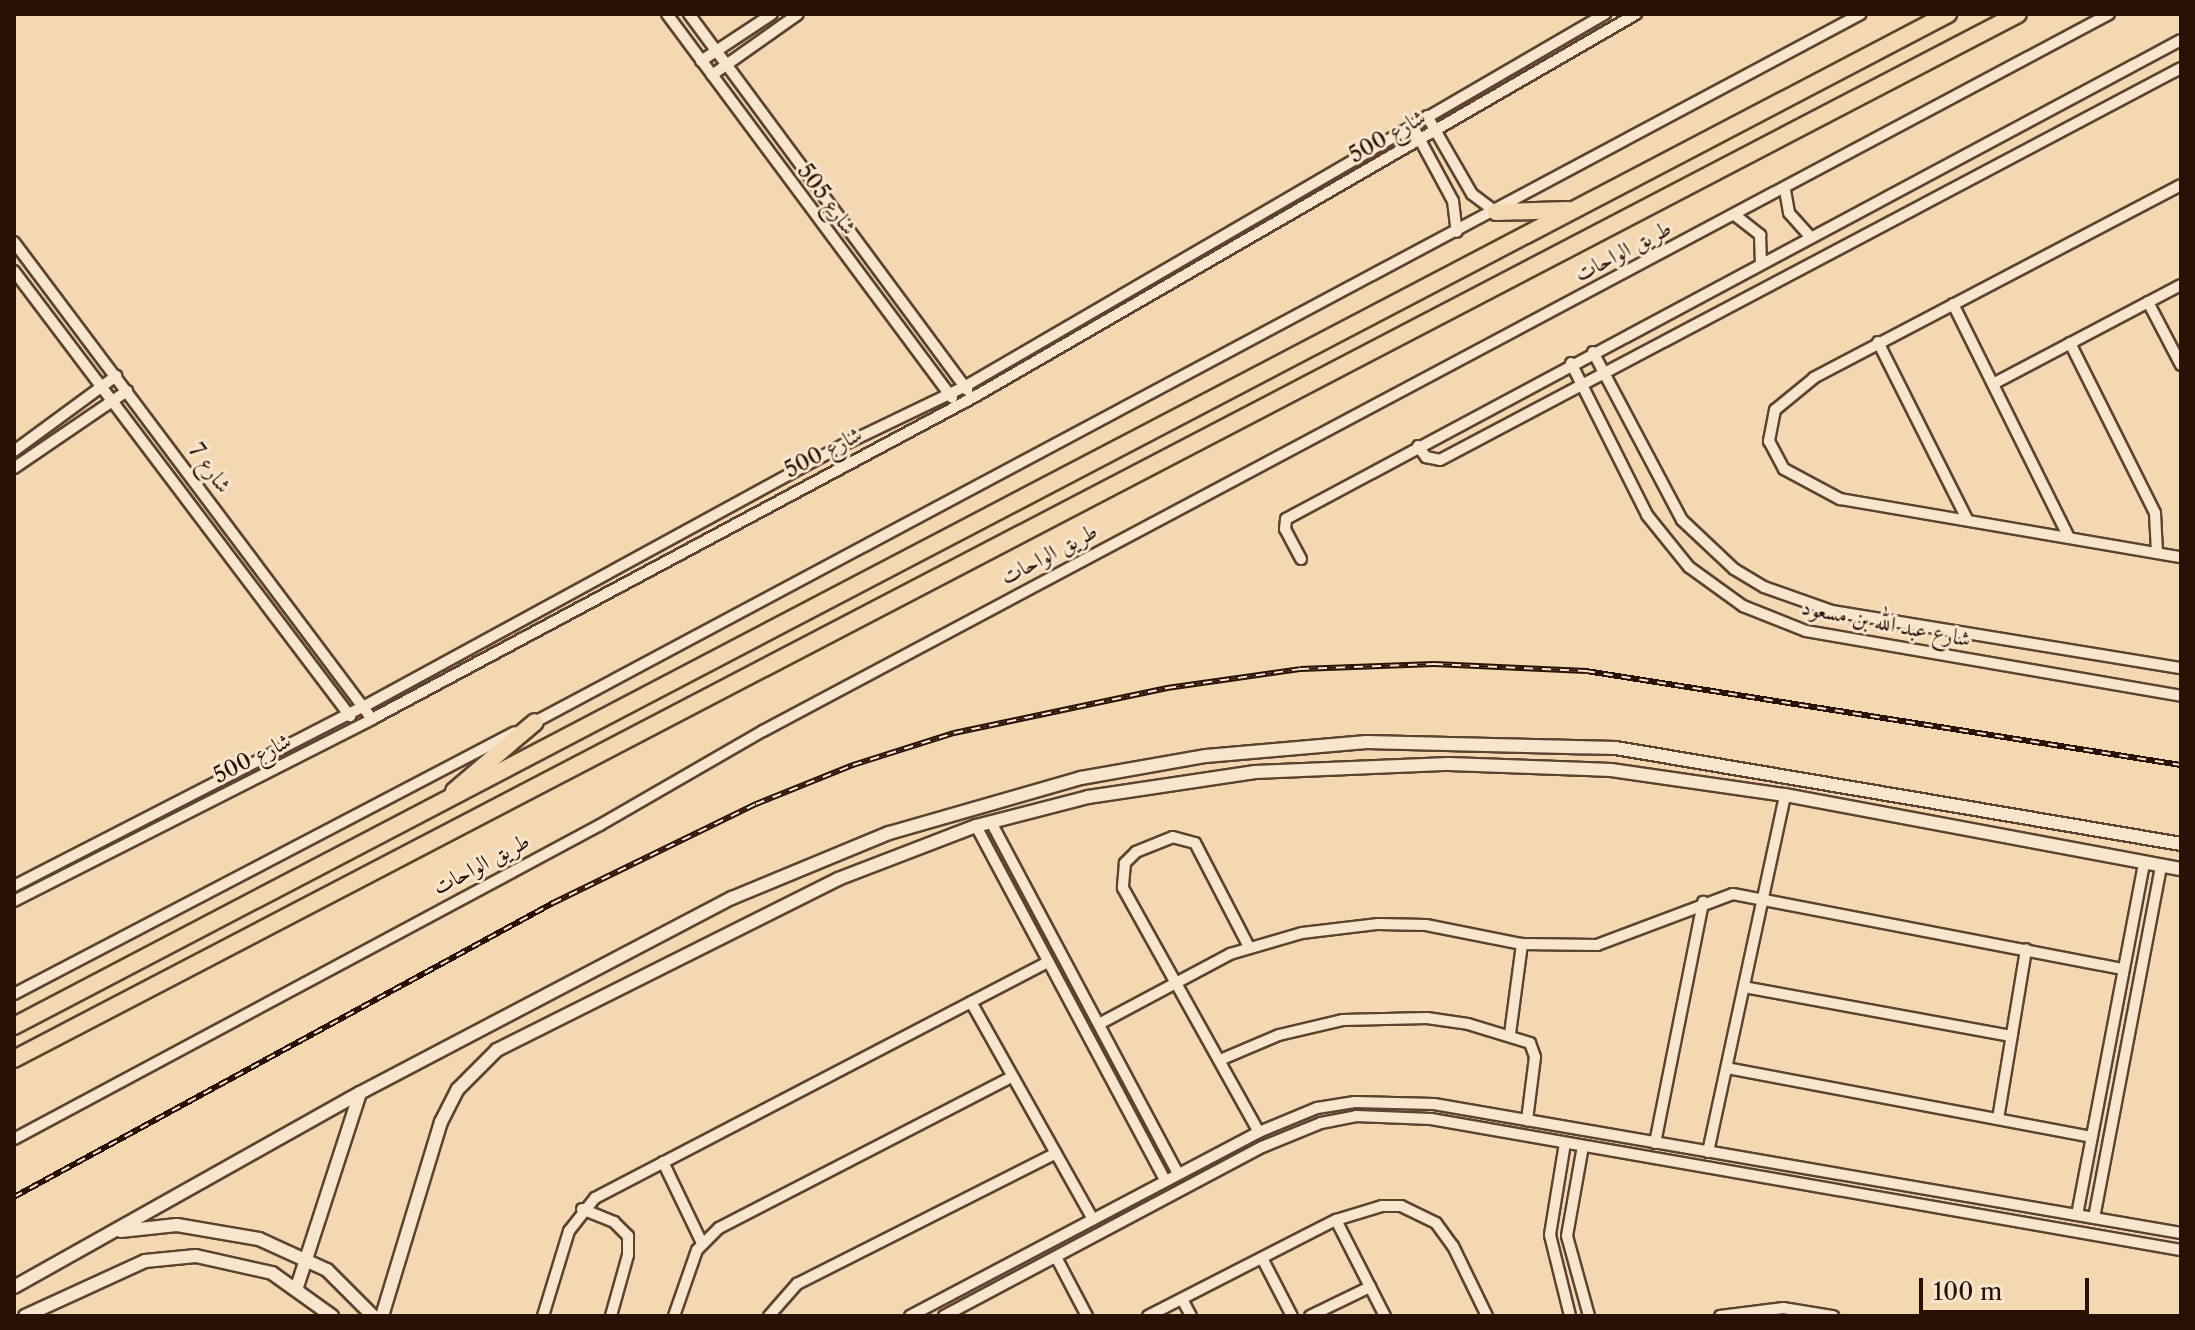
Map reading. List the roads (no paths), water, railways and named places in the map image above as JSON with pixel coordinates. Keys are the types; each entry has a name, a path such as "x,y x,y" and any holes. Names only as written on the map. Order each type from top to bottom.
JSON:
{"highway":[{"path":"14,1026 431,811 1948,14"},
{"name":"طريق الواحات","path":"14,1059 2018,14"},
{"path":"1496,212 1574,209"},
{"path":"431,811 535,722"}],"street":[{"name":"شارع 505","path":"667,14 958,406"},
{"name":"شارع 505","path":"689,14 974,397"},
{"path":"701,61 772,14"},
{"path":"712,75 798,14"},
{"name":"شارع 500","path":"14,886 363,707 843,445 964,387 1605,14"},
{"name":"شارع 500","path":"18,899 372,719 958,406 1636,14"},
{"path":"14,994 535,722 1496,212 1861,14"},
{"name":"طريق الواحات","path":"14,1139 600,825 763,731 1785,190 2109,14"},
{"path":"1563,38 1571,52"},
{"path":"1301,559 1286,532 1286,519 1571,363 2181,40"},
{"path":"1418,446 1426,457 1440,460 2181,68"},
{"path":"1427,116 1472,194 1496,212"},
{"path":"1412,125 1455,206 1457,232"},
{"path":"1330,174 1337,188"},
{"path":"2181,186 1878,342 1802,386 1775,410 1769,425 1774,456 1797,479 1840,499 2181,557"},
{"path":"1785,190 1793,220 1810,236"},
{"path":"1736,216 1760,235 1761,264"},
{"name":"شارع 7","path":"14,242 372,719"},
{"name":"شارع 7","path":"14,271 358,726"},
{"path":"1993,384 2181,285"},
{"path":"2148,302 2181,365"},
{"path":"1953,304 2069,538"},
{"path":"1878,342 1967,519"},
{"path":"2070,343 2155,513 2157,553"},
{"name":"شارع عبد الله بن مسعود","path":"1593,352 1682,520 1734,569 1764,587 1832,611 2181,668"},
{"name":"شارع عبد الله بن مسعود","path":"1571,363 1660,534 1689,567 1743,606 1806,631 2181,696"},
{"path":"25,460 16,450 116,376"},
{"path":"14,468 127,391"},
{"path":"14,1287 360,1093 732,898 816,860 965,808 1081,778 1206,756 1366,742 1616,748 1701,759 2181,844"},
{"path":"261,758 269,772"},
{"path":"1697,782 1701,759"},
{"path":"382,1316 449,1103 482,1063 518,1039 838,879 976,826 1088,797 1255,772 1490,765 1611,770 1785,795 2181,869"},
{"path":"1708,1152 1785,795"},
{"path":"991,822 1178,1173"},
{"path":"976,826 1165,1180"},
{"path":"118,833 125,845"},
{"path":"1249,947 1195,843 1173,837 1136,852 1122,871 1123,888 1259,1132"},
{"path":"2077,1215 2144,863"},
{"path":"2094,1218 2161,866"},
{"path":"14,886 18,899"},
{"path":"1099,1024 1249,947 1329,929 1378,924 1450,929 1522,944 1597,945 1703,902 1733,894 1763,897 2123,969"},
{"path":"1655,1143 1703,902"},
{"path":"1510,1034 1522,944"},
{"path":"1998,1119 2026,949"},
{"path":"543,1316 569,1231 582,1209 663,1162 1048,962"},
{"path":"1744,987 2012,1036"},
{"path":"971,1002 1093,1219"},
{"path":"506,1017 518,1039"},
{"path":"1220,1060 1279,1035 1343,1020 1427,1018 1510,1034 1525,1039 1534,1050 1527,1120"},
{"path":"1727,1068 2092,1137"},
{"path":"674,1316 702,1243 719,1228 1012,1077"},
{"path":"297,1287 360,1093"},
{"path":"910,1316 1259,1132 1317,1108 1391,1100 1527,1120 2181,1233"},
{"path":"944,1316 1220,1168 1290,1135 1356,1116 1431,1119 2181,1250"},
{"path":"1565,1143 1550,1235 1570,1316"},
{"path":"1583,1146 1567,1236 1589,1316"},
{"path":"769,1316 797,1284 1056,1153"},
{"path":"1213,1155 1220,1168"},
{"path":"663,1162 702,1243"},
{"path":"1148,1316 1336,1220 1382,1206 1420,1212 1449,1238 1487,1316"},
{"path":"582,1209 614,1222 628,1236 628,1255 611,1316"},
{"path":"1336,1220 1385,1316"},
{"path":"115,1232 177,1225 219,1229 306,1259 351,1289 373,1316"},
{"path":"25,1316 113,1273 171,1257 248,1264 297,1287 332,1316"},
{"path":"1056,1257 1087,1316"},
{"path":"1262,1258 1292,1316"},
{"path":"1310,1316 1370,1287"},
{"path":"961,1289 969,1303"},
{"path":"1182,1299 1191,1316"},
{"path":"14,1307 18,1316"},
{"path":"1722,1316 1783,1308 1833,1316"}],"railway":[{"path":"14,1197 553,903 756,804 853,765 954,733 1167,688 1300,669 1434,664 1586,671 2181,765"}]}
